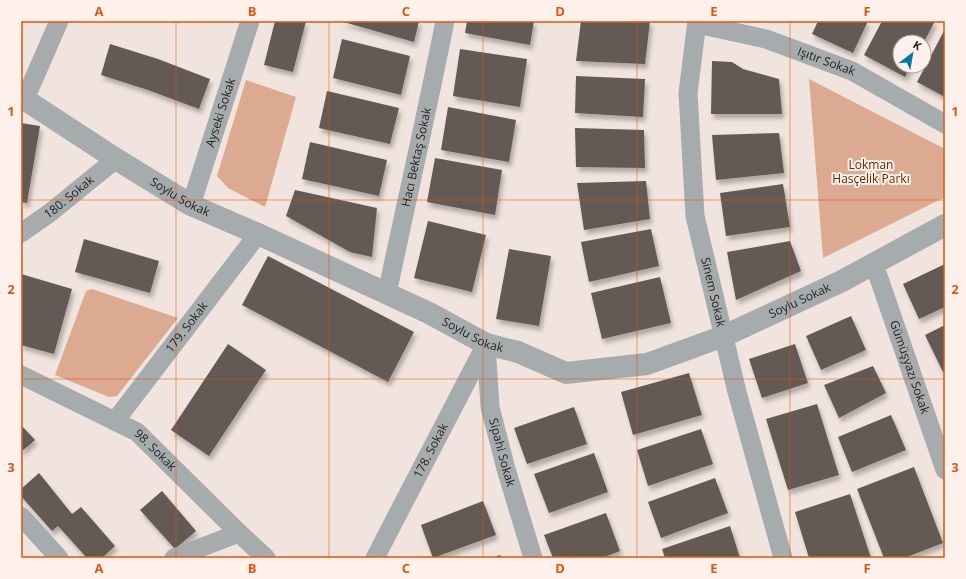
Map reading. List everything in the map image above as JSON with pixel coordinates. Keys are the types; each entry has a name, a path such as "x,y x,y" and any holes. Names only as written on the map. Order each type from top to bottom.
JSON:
{"street":[{"path":"22,95 59,21"},
{"name":"Ayseki Sokak","path":"191,205 250,21"},
{"name":"Hacı Bektaş Sokak","path":"388,294 445,21"},
{"name":"Işıtır Sokak","path":"697,22 766,39 852,70 945,124"},
{"name":"Sinem Sokak","path":"697,22 688,93 695,216 737,392 784,558"},
{"name":"Soylu Sokak","path":"22,95 116,159 191,205 258,234 429,313 486,344 518,352 566,373 647,364 724,336 842,281 945,225"},
{"name":"180. Sokak","path":"21,233 51,212 116,159"},
{"name":"179. Sokak","path":"115,421 258,234"},
{"name":"Gümüşyazı Sokak","path":"874,264 945,470"},
{"name":"178. Sokak","path":"374,558 486,344"},
{"name":"Sipahi Sokak","path":"486,344 490,407 506,469 534,558"},
{"name":"98. Sokak","path":"21,375 136,432 266,558"},
{"path":"21,516 59,558"},
{"path":"174,558 239,533"}],"green space":[{"name":"Lokman Hasçelik Parkı","path":"809,79 945,149 945,197 823,258"},
{"path":"246,80 296,97 265,207 228,188 217,176"},
{"path":"92,289 178,318 117,396 109,397 55,375 86,291"}],"building":[{"path":"275,21 306,21 293,72 264,65"},
{"path":"340,21 419,21 414,42"},
{"path":"467,21 534,21 530,45 465,33"},
{"path":"581,21 650,21 645,64 576,61"},
{"path":"818,21 868,21 853,53 812,34"},
{"path":"882,21 935,21 928,34 892,34 892,70 864,55"},
{"path":"945,29 945,97 917,82 921,74 932,74 932,54"},
{"path":"342,39 410,56 401,95 333,78"},
{"path":"110,44 158,59 210,79 199,109 148,90 101,75"},
{"path":"460,49 527,59 520,107 453,96"},
{"path":"712,61 732,62 743,69 779,79 782,114 711,114"},
{"path":"899,74 907,74 905,77"},
{"path":"576,76 645,79 643,117 575,113"},
{"path":"327,91 399,108 390,144 319,128"},
{"path":"448,107 516,120 509,162 441,150"},
{"path":"21,123 40,126 27,203 21,202"},
{"path":"575,128 644,130 645,168 576,167"},
{"path":"779,133 784,173 716,180 712,135"},
{"path":"310,142 387,160 379,196 302,179"},
{"path":"435,158 502,170 495,215 427,202"},
{"path":"646,181 650,219 584,230 577,183"},
{"path":"783,184 790,227 726,236 720,193"},
{"path":"295,190 377,208 372,257 350,252 286,216"},
{"path":"428,221 486,235 472,292 414,278"},
{"path":"651,229 659,266 589,282 581,242"},
{"path":"84,239 159,261 150,293 75,272"},
{"path":"790,241 801,271 736,300 727,252"},
{"path":"509,249 551,256 539,326 496,319"},
{"path":"268,256 414,332 388,382 242,305"},
{"path":"945,264 945,307 919,319 903,284"},
{"path":"21,274 72,289 54,354 21,345"},
{"path":"660,277 671,323 602,339 591,293"},
{"path":"851,316 866,350 821,370 806,336"},
{"path":"945,325 945,371 943,372 925,335"},
{"path":"228,344 266,370 209,456 171,430"},
{"path":"795,344 808,383 762,398 749,359"},
{"path":"873,366 886,393 839,418 824,385"},
{"path":"689,373 702,415 633,435 621,392"},
{"path":"817,404 839,475 788,490 766,419"},
{"path":"574,407 587,444 527,464 514,428"},
{"path":"891,415 906,450 852,472 838,437"},
{"path":"21,425 35,440 21,452"},
{"path":"701,429 713,464 648,486 637,450"},
{"path":"594,453 608,492 549,513 534,474"},
{"path":"914,467 943,543 904,558 884,558 857,489"},
{"path":"39,473 72,514 81,507 115,546 102,558 87,558 58,526 52,531 21,496 21,489"},
{"path":"715,478 728,513 661,538 648,502"},
{"path":"162,491 196,531 175,549 140,510"},
{"path":"850,494 871,558 809,558 795,512"},
{"path":"483,501 496,535 433,558 421,525"},
{"path":"606,513 620,551 602,558 553,558 544,535"},
{"path":"730,526 740,558 665,558 662,549"},
{"path":"500,555 501,558 492,558"}]}
